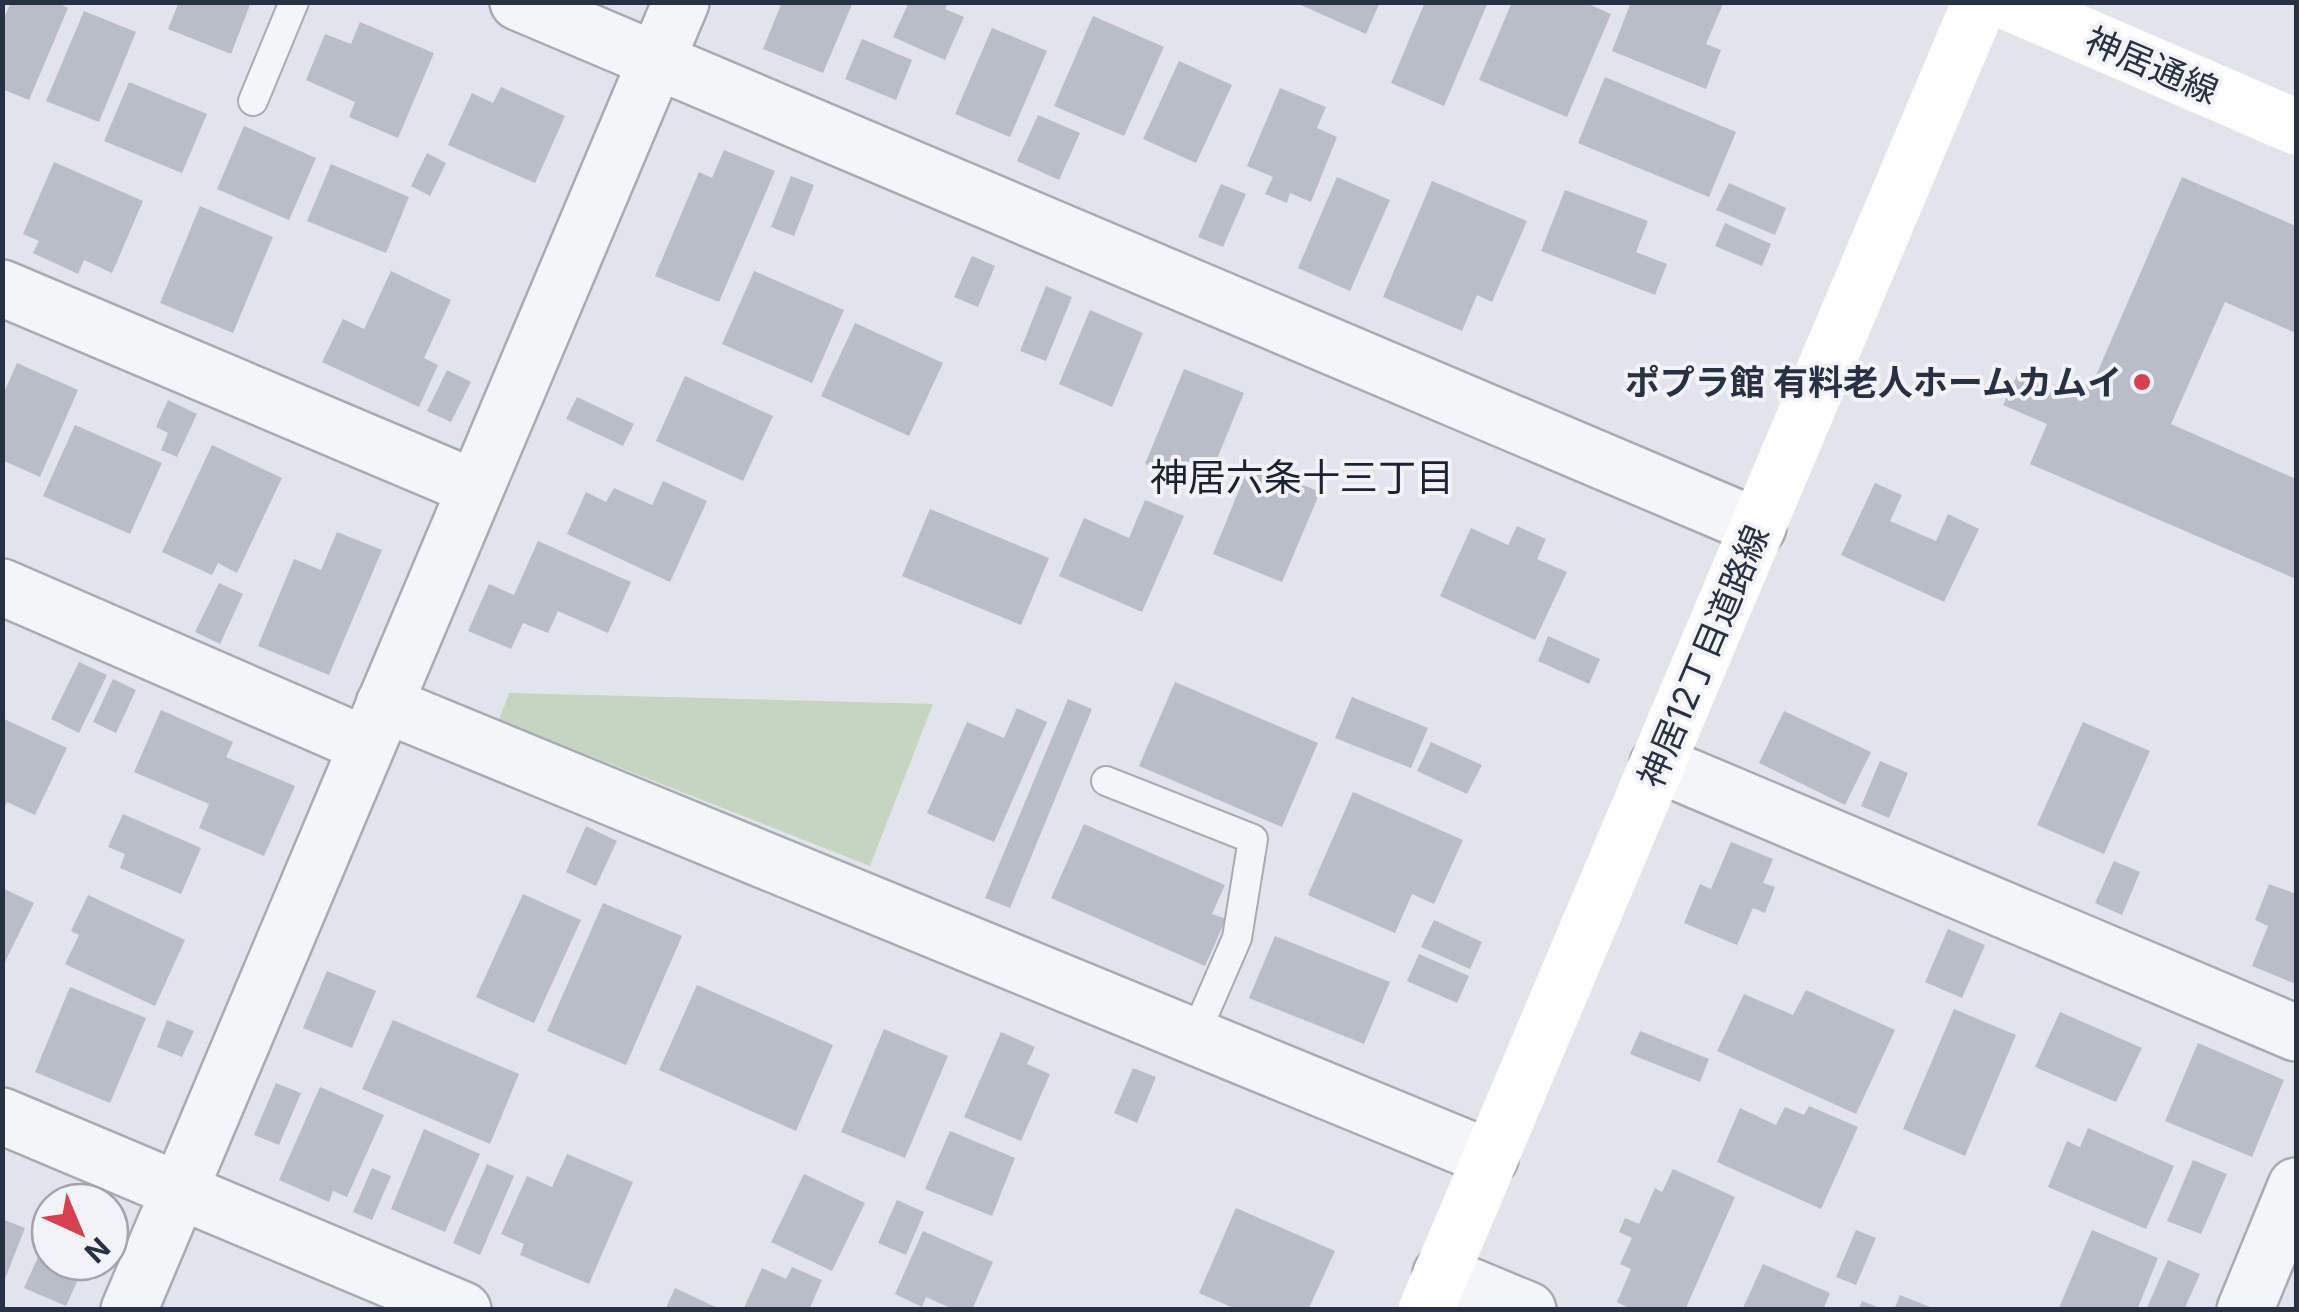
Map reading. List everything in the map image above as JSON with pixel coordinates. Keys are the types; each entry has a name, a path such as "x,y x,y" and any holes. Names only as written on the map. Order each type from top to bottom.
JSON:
{"street":[{"path":"518,2 1758,527"},
{"path":"128,1310 682,2"},
{"name":"神居12丁目道路線","path":"1434,1292 1980,2"},
{"name":"神居通線","path":"2007,2 2296,127"},
{"path":"2,288 474,488"},
{"path":"2,587 1194,1037 1490,1158"},
{"path":"1658,764 2296,1033"},
{"path":"2,1116 463,1310"},
{"path":"2245,1310 2296,1186"},
{"path":"1434,1292 1528,1310"}],"lane":[{"path":"252,101 294,2"},
{"path":"1106,780 1253,839 1237,938 1194,1037"}],"green space":[{"path":"509,693 933,704 870,866 499,720"}],"building":[{"path":"11,2 56,2 68,8 29,100 2,89 2,23"},
{"path":"179,2 251,2 231,54 168,29"},
{"path":"782,2 853,2 823,73 763,49"},
{"path":"909,2 948,2 945,9 964,17 945,60 893,37"},
{"path":"1294,2 1380,2 1366,34"},
{"path":"1425,2 1488,2 1444,106 1391,83"},
{"path":"1512,2 1584,2 1611,14 1567,117 1479,80"},
{"path":"1631,2 1723,4 1706,44 1721,50 1706,89 1612,51"},
{"path":"84,11 136,32 99,122 46,101"},
{"path":"1093,16 1164,47 1124,136 1054,106"},
{"path":"360,22 434,53 398,138 349,117 355,102 306,80 325,34 351,44"},
{"path":"992,28 1047,51 1010,137 955,114"},
{"path":"862,39 912,60 896,100 845,79"},
{"path":"1179,61 1232,85 1196,163 1143,139"},
{"path":"1605,77 1736,132 1709,197 1578,143"},
{"path":"129,82 207,114 182,173 104,141"},
{"path":"501,87 565,116 535,183 448,145 472,93 493,103"},
{"path":"1280,88 1326,107 1317,128 1337,137 1311,202 1290,193 1287,203 1265,194 1273,177 1247,166"},
{"path":"1038,115 1080,133 1059,180 1017,161"},
{"path":"244,126 316,158 289,220 217,189"},
{"path":"724,150 775,171 719,302 655,276 699,172 712,178"},
{"path":"427,153 446,163 430,196 411,186"},
{"path":"54,162 143,201 112,273 84,260 78,274 33,253 39,241 23,234"},
{"path":"331,164 409,197 386,253 307,221"},
{"path":"791,176 814,185 794,236 771,227"},
{"path":"1337,177 1390,200 1350,291 1298,268"},
{"name":"ポプラ館 有料老人ホームカムイ","path":"2182,177 2296,226 2296,333 2225,302 2171,424 2296,479 2296,579 2030,464 2047,424 2003,405 2018,373 2061,391 2067,377 2091,387"},
{"path":"1432,181 1527,221 1492,302 1477,295 1462,331 1383,297"},
{"path":"1729,183 1786,208 1775,235 1716,210"},
{"path":"1221,184 1246,194 1223,247 1198,237"},
{"path":"1565,190 1648,221 1636,252 1667,264 1655,295 1541,251"},
{"path":"200,206 273,237 233,333 160,303"},
{"path":"1725,223 1771,244 1762,266 1715,246"},
{"path":"972,256 995,266 978,307 954,297"},
{"path":"391,271 451,300 424,358 438,365 419,407 322,362 343,319 364,329"},
{"path":"754,271 844,310 812,383 722,344"},
{"path":"1046,286 1072,297 1046,361 1020,351"},
{"path":"1090,310 1143,333 1112,407 1059,384"},
{"path":"855,323 943,363 909,436 821,396"},
{"path":"17,363 78,390 40,477 2,460 2,397"},
{"path":"1184,369 1244,393 1205,488 1145,464"},
{"path":"447,370 471,382 451,422 427,411"},
{"path":"685,376 773,416 743,481 656,441"},
{"path":"577,397 634,424 623,446 566,419"},
{"path":"168,400 197,414 177,457 161,450 168,433 156,427"},
{"path":"75,425 162,463 130,534 43,496"},
{"path":"212,445 282,478 237,573 218,563 212,575 162,552"},
{"path":"1250,463 1320,492 1282,582 1213,554"},
{"path":"663,481 707,501 670,582 567,534 586,492 606,502 614,488 652,505"},
{"path":"1875,483 1902,495 1890,521 1936,541 1948,514 1979,529 1944,602 1841,555"},
{"path":"1145,500 1184,516 1142,612 1059,576 1084,518 1129,538"},
{"path":"930,509 1049,558 1021,625 902,576"},
{"path":"1517,526 1546,539 1537,559 1567,572 1535,640 1440,596 1471,528 1508,545"},
{"path":"337,532 382,550 329,675 258,646 294,559 321,570"},
{"path":"538,541 631,582 608,633 558,611 548,633 523,623 511,649 468,631 489,584 514,595"},
{"path":"219,583 243,594 220,644 195,632"},
{"path":"1548,636 1600,659 1589,684 1538,661"},
{"path":"79,662 107,675 79,733 51,719"},
{"path":"113,679 136,690 116,733 93,722"},
{"path":"1175,682 1318,743 1282,827 1139,766"},
{"path":"1352,697 1428,728 1411,768 1335,738"},
{"path":"1068,699 1092,709 1010,908 985,898"},
{"path":"1017,708 1047,722 994,842 927,813 967,722 1004,738"},
{"path":"161,710 233,742 226,757 295,786 264,856 199,828 209,804 134,772"},
{"path":"1784,711 1871,752 1845,805 1759,763"},
{"path":"2,718 67,748 35,815 7,802 2,813"},
{"path":"2083,722 2150,751 2104,854 2037,825"},
{"path":"1431,742 1482,765 1467,794 1417,771"},
{"path":"1880,761 1908,773 1889,818 1861,806"},
{"path":"1353,792 1463,840 1434,904 1412,894 1395,933 1308,895"},
{"path":"123,814 201,848 181,894 120,868 125,854 108,847"},
{"path":"1084,824 1225,885 1212,914 1226,919 1205,966 1051,898"},
{"path":"586,826 617,841 596,886 566,872"},
{"path":"1731,842 1773,859 1763,883 1775,887 1765,913 1753,908 1737,945 1684,923 1700,884 1711,889"},
{"path":"2114,861 2140,872 2122,915 2095,903"},
{"path":"2269,884 2296,894 2296,984 2252,966 2268,926 2255,920"},
{"path":"2,888 34,903 2,968"},
{"path":"523,894 581,920 534,1023 476,997"},
{"path":"88,895 185,940 155,1006 65,964 79,935 71,931"},
{"path":"603,903 682,936 626,1065 547,1031"},
{"path":"1434,920 1482,942 1470,969 1421,947"},
{"path":"1948,929 1985,945 1962,998 1925,982"},
{"path":"1275,936 1390,982 1364,1044 1249,998"},
{"path":"1419,954 1469,976 1457,1003 1407,981"},
{"path":"327,971 376,991 352,1048 303,1028"},
{"path":"697,985 833,1045 796,1131 659,1070"},
{"path":"70,987 146,1018 110,1103 35,1072"},
{"path":"1806,990 1895,1030 1856,1114 1717,1051 1744,994 1793,1015"},
{"path":"1954,1009 2016,1035 1965,1156 1903,1129"},
{"path":"2060,1012 2142,1048 2116,1102 2035,1067"},
{"path":"167,1020 194,1031 182,1057 157,1047"},
{"path":"393,1020 519,1074 490,1144 362,1089"},
{"path":"884,1029 948,1056 905,1158 841,1132"},
{"path":"1640,1031 1709,1059 1700,1082 1630,1054"},
{"path":"1001,1032 1035,1047 1027,1064 1050,1074 1021,1141 964,1117"},
{"path":"2198,1043 2284,1080 2252,1157 2165,1121"},
{"path":"1133,1068 1156,1077 1137,1123 1114,1113"},
{"path":"276,1083 301,1093 279,1145 254,1135"},
{"path":"320,1087 384,1115 347,1197 333,1191 329,1202 279,1180"},
{"path":"1809,1106 1858,1127 1821,1209 1717,1162 1740,1108 1776,1125 1785,1107 1804,1115"},
{"path":"2088,1128 2174,1166 2146,1229 2048,1187 2067,1141 2080,1147"},
{"path":"424,1129 480,1154 445,1232 391,1209"},
{"path":"950,1131 1015,1158 992,1216 925,1189"},
{"path":"567,1154 633,1182 589,1284 520,1255 524,1244 501,1234 527,1176 552,1187"},
{"path":"2193,1160 2227,1174 2201,1234 2167,1221"},
{"path":"487,1164 514,1176 480,1255 453,1243"},
{"path":"372,1168 391,1176 372,1220 353,1212"},
{"path":"1673,1169 1735,1197 1685,1310 1632,1310 1617,1302 1631,1269 1620,1264 1632,1238 1619,1232 1625,1218 1639,1224 1655,1188 1662,1192"},
{"path":"804,1174 865,1203 832,1271 771,1242"},
{"path":"897,1200 924,1212 906,1255 878,1243"},
{"path":"1236,1208 1335,1251 1308,1310 1238,1310 1199,1293"},
{"path":"2,1219 25,1228 3,1284 2,1284"},
{"path":"1856,1230 1876,1238 1856,1285 1836,1277"},
{"path":"2092,1230 2158,1258 2137,1310 2058,1310"},
{"path":"923,1231 993,1262 972,1310 955,1310 926,1297 922,1307 895,1294"},
{"path":"2168,1260 2200,1274 2184,1310 2146,1310"},
{"path":"1763,1264 1830,1293 1823,1310 1742,1310"},
{"path":"792,1267 822,1280 809,1310 743,1310 762,1268 786,1279"},
{"path":"30,1275 30,1282 77,1282 66,1306 24,1288"},
{"path":"675,1288 722,1310 665,1310"},
{"path":"1900,1295 1935,1309 1935,1310 1894,1310"},
{"path":"1862,1301 1883,1309 1883,1310 1858,1310"}],"place":[{"name":"ポプラ館 有料老人ホームカムイ","path":"2142,382"}],"district":[{"name":"神居六条十三丁目","path":"1302,477"}]}
